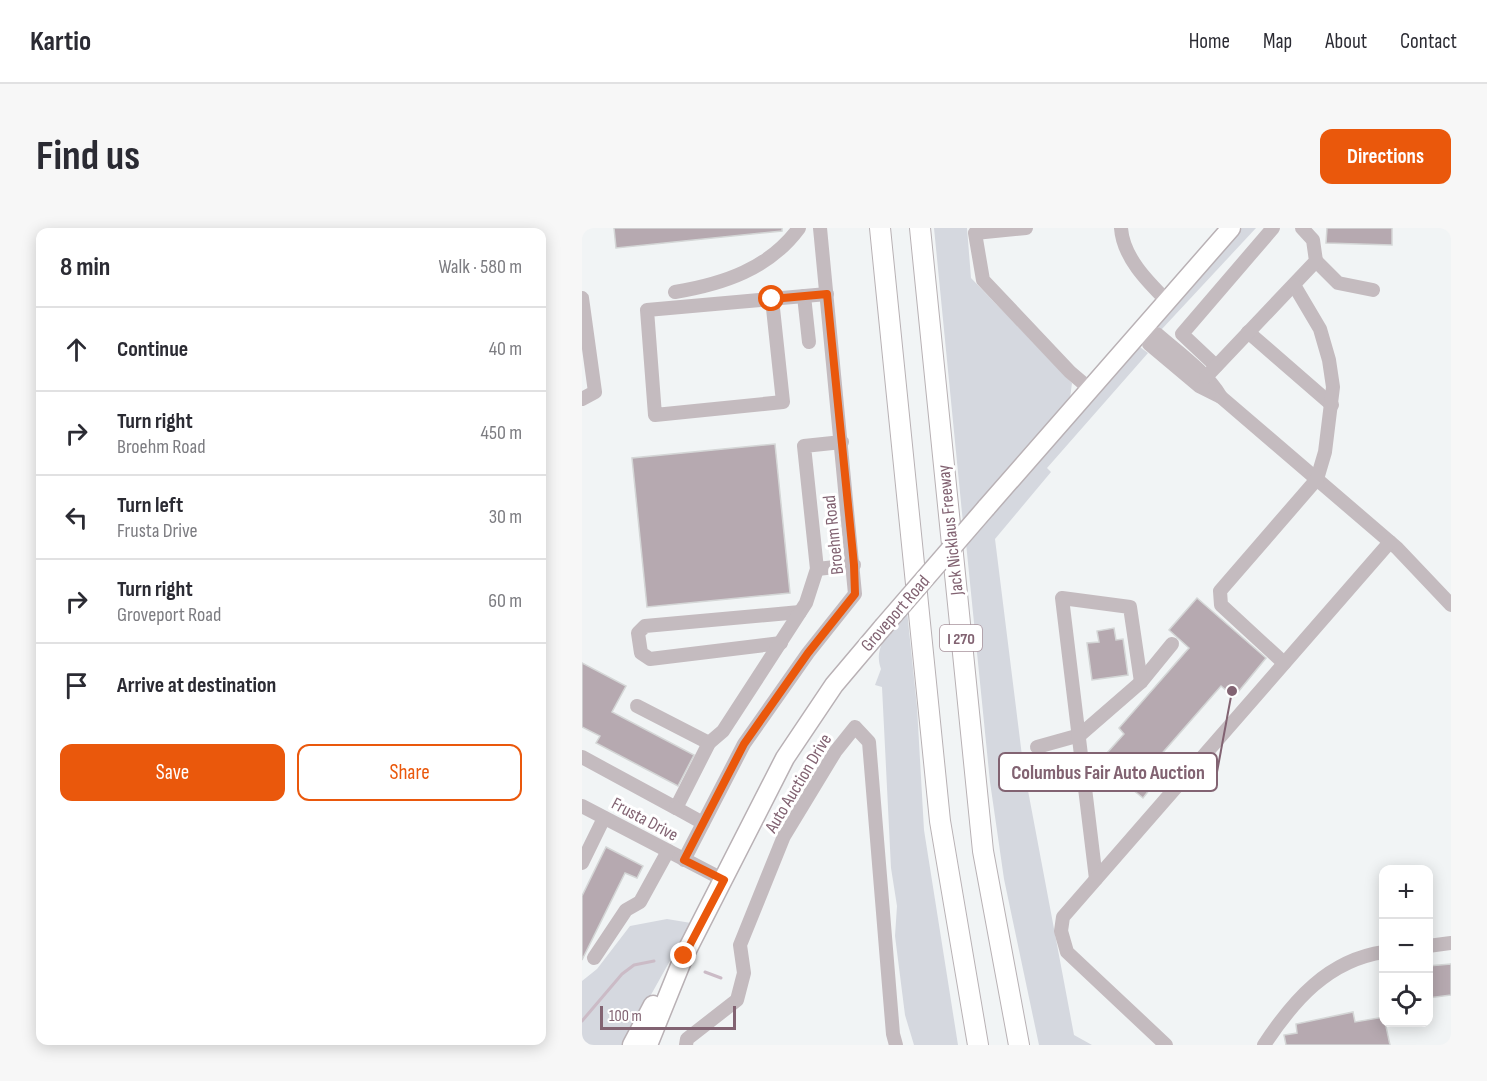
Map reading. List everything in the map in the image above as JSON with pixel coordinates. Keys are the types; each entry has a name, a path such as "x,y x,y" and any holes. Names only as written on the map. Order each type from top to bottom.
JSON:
{"highway":[{"name":"I 270","path":"880,228 940,820 978,1045"},
{"name":"Jack Nicklaus Freeway","path":"920,228 984,850 1019,1045"},
{"path":"984,850 1033,1045"},
{"path":"972,1020 972,1045"}],"main road":[{"name":"Groveport Road","path":"636,1044 670,974 684,956 795,742 838,679 1090,389 1146,332 1167,301 1231,228"}],"street":[{"path":"675,292 710,286 769,261 799,228"},
{"name":"Broehm Road","path":"684,860 744,744 808,653 851,600 855,588 820,228"},
{"path":"1026,228 975,230 983,280 1070,372 1090,389"},
{"path":"1121,228 1125,250 1152,286 1167,301"},
{"path":"1221,397 1211,372 1182,334 1273,228"},
{"path":"1302,228 1314,240 1316,261 1338,283 1373,290"},
{"path":"1211,372 1316,261"},
{"path":"1284,663 1221,605 1219,597 1220,591 1317,479 1325,452 1332,405 1329,360 1320,329 1294,285"},
{"path":"772,299 783,402 655,415 647,310 827,294"},
{"path":"804,296 809,342"},
{"path":"582,298 595,392 582,399"},
{"path":"1146,332 1149,344 1185,367 1199,386 1221,397 1390,542 1451,606"},
{"path":"1248,332 1332,405"},
{"path":"1185,367 1211,372"},
{"path":"676,808 709,743 723,731 806,603 817,569 804,446 842,442"},
{"path":"1166,1045 1067,951 1061,931 1063,917 1390,542"},
{"path":"817,569 854,565"},
{"path":"1095,879 1080,735 1062,598 1130,607 1141,682"},
{"path":"781,643 650,659 641,653 638,633 645,626 800,612"},
{"path":"1037,747 1080,735 1141,682 1172,644"},
{"path":"637,706 709,743"},
{"name":"Auto Auction Drive","path":"686,1045 687,1039 737,1000 744,973 740,945 784,836 835,752 855,727 869,742 892,1023 896,1045"},
{"path":"723,731 744,744"},
{"path":"582,758 703,823"},
{"name":"Frusta Drive","path":"582,806 724,880"},
{"path":"582,863 588,838 604,818"},
{"path":"594,958 626,910 640,902 668,851"},
{"path":"1433,945 1451,943"},
{"path":"1264,1045 1286,1012 1334,969 1348,961 1379,953"}],"shaded area":[{"path":"934,228 967,228 971,278 1072,383 1070,398 963,523"},
{"path":"1242,228 1256,228 1161,330 1158,326 1160,319"},
{"path":"1140,347 1148,353 1047,468 1051,472 995,539 1023,764 1074,1035 1092,1045 1039,1045 1004,879 990,782 966,543 1134,349"},
{"path":"907,611 917,707 924,830 958,1045 914,1045 905,1015 895,936 897,906 891,868 882,687 875,685 881,669 879,653 885,638"},
{"path":"667,919 691,923 623,1045 582,1045 582,981 597,969 630,926"}],"building":[{"path":"614,228 782,228 782,231 616,248"},
{"path":"1327,228 1392,228 1392,245 1326,243"},
{"path":"775,444 790,593 647,607 632,458"},
{"path":"1197,598 1266,658 1234,697 1221,686 1158,758 1168,766 1143,798 1099,762 1124,734 1119,728 1189,648 1169,630"},
{"path":"1114,628 1116,640 1123,639 1128,675 1092,680 1087,643 1099,642 1097,631"},
{"path":"582,663 626,686 612,712 694,755 678,786 596,743 600,736 582,727"},
{"path":"606,847 643,866 637,878 625,873 582,960 582,896"},
{"path":"1451,964 1451,995 1433,997 1433,966"},
{"path":"1353,1012 1355,1022 1379,1018 1379,1027 1386,1027 1390,1045 1286,1045 1284,1035 1297,1033 1296,1024"}],"waterway":[{"path":"582,1021 622,974 634,965 654,961"},
{"path":"705,972 721,978"}],"place":[{"name":"Columbus Fair Auto Auction","path":"1232,691"}],"route":[{"path":"684,956 724,880 684,860 744,744 808,653 855,594 827,294 772,299"}]}
